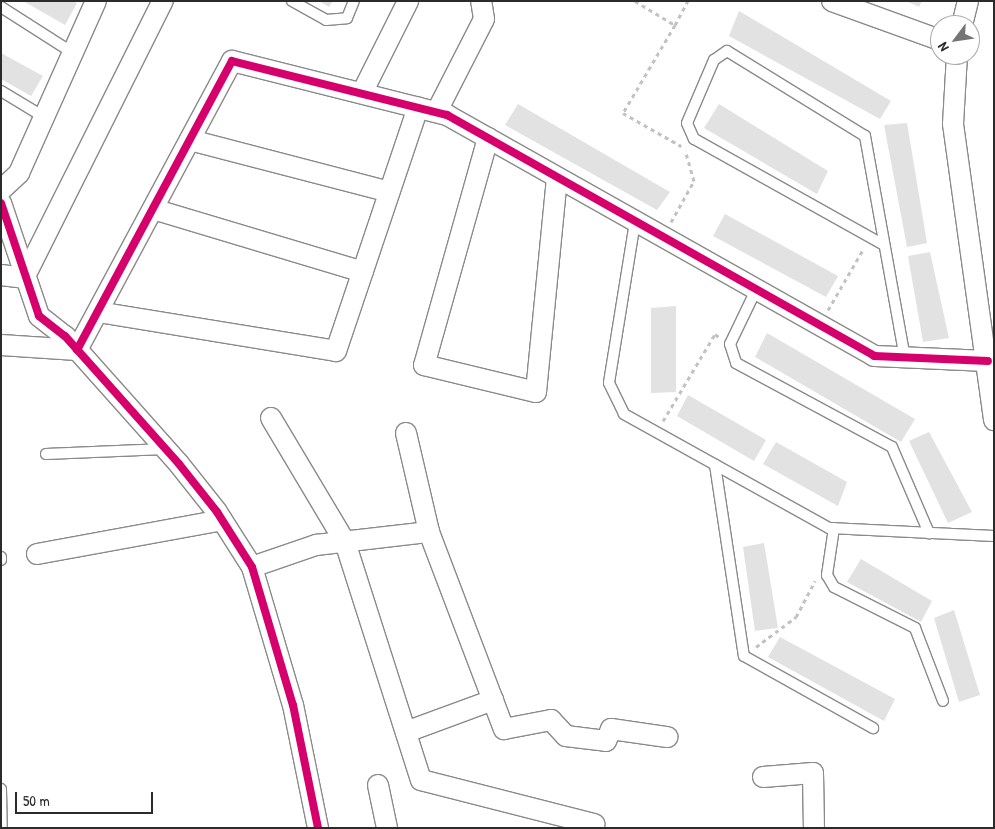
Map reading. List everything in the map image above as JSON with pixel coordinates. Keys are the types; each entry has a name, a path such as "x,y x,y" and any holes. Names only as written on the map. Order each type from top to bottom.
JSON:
{"street":[{"path":"1,190 19,173 96,1"},
{"path":"24,278 163,1"},
{"path":"362,93 408,1"},
{"path":"98,312 336,351 389,192 428,109 484,19 481,1"},
{"path":"832,1 930,36"},
{"path":"964,15 968,1"},
{"path":"77,350 232,61 428,109 488,138 874,356 988,361"},
{"path":"956,65 953,124 988,361 994,420"},
{"path":"488,138 424,365 536,392 557,178"},
{"path":"190,140 389,192"},
{"path":"1,203 24,278 39,316 77,350 166,449 222,520 252,567 293,705 318,828"},
{"path":"153,210 363,272"},
{"path":"1,275 24,278"},
{"path":"1,344 77,350"},
{"path":"271,418 345,542 421,780 594,824"},
{"path":"406,433 429,532 504,729 551,720 566,736 606,742 610,728 667,737"},
{"path":"37,554 222,520"},
{"path":"252,567 316,545 429,532"},
{"path":"406,732 493,700"},
{"path":"763,777 813,773 814,828"},
{"path":"378,785 387,828"}],"lane":[{"path":"292,1 326,20 347,18 354,1"},
{"path":"1,6 73,53"},
{"path":"884,245 694,139 687,123 714,60 727,51 865,136 905,358"},
{"path":"1,90 44,117"},
{"path":"635,222 609,383 624,414 834,528 994,536"},
{"path":"756,290 730,344 736,364 892,447 929,533"},
{"path":"46,454 166,449"},
{"path":"716,465 744,656 873,728"},
{"path":"834,528 827,576 834,587 915,628 943,701"},
{"path":"1,789 2,828"}],"path":[{"path":"635,1 675,25"},
{"path":"663,238 694,181 685,148 623,113 688,1"},
{"path":"818,325 871,237"},
{"path":"656,432 715,334 730,344"},
{"path":"744,656 796,617 831,551"}],"building":[{"path":"23,1 73,1 77,3 65,25"},
{"path":"319,1 333,1 329,7"},
{"path":"906,1 922,1 919,7"},
{"path":"739,11 891,101 880,119 729,36"},
{"path":"1,53 43,76 31,96 1,79"},
{"path":"518,104 670,192 657,210 505,125"},
{"path":"719,104 828,171 817,194 704,128"},
{"path":"907,123 927,243 907,247 884,125"},
{"path":"725,214 838,276 826,297 713,236"},
{"path":"930,252 949,338 923,342 908,256"},
{"path":"676,306 676,392 651,393 651,308"},
{"path":"767,333 915,419 901,442 755,357"},
{"path":"688,395 766,440 754,461 677,416"},
{"path":"929,432 972,512 948,523 909,441"},
{"path":"776,442 847,482 838,506 763,464"},
{"path":"764,543 778,628 755,631 743,547"},
{"path":"861,559 932,601 921,622 847,582"},
{"path":"954,610 980,695 959,702 934,618"},
{"path":"780,637 895,699 884,721 768,657"}],"cycle path":[{"path":"77,350 232,61 447,115 874,356 988,361"},
{"path":"1,203 39,316 65,336 179,464 217,512 252,567 293,705 318,828"}]}
